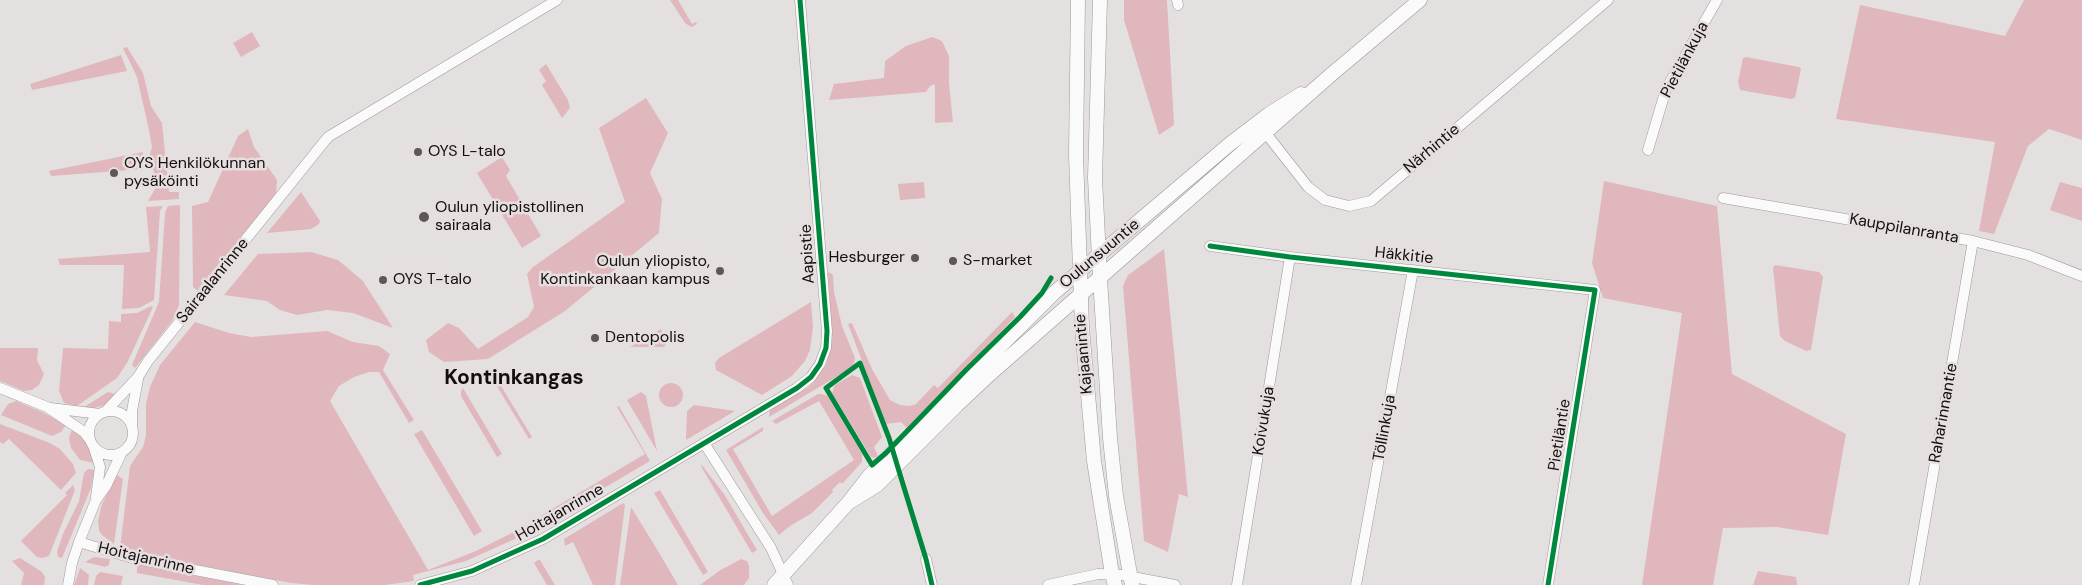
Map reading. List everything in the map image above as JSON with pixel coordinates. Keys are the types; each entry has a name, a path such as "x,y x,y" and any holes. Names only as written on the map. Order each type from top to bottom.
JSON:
{"main road":[{"name":"Kajaanintie","path":"1078,0 1076,155 1080,296 1094,461 1122,579"},
{"name":"Kajaanintie","path":"1100,0 1095,178 1110,438 1122,579"},
{"name":"Oulunsuuntie","path":"848,503 877,485 957,405 1333,73 1420,0"},
{"name":"Oulunsuuntie","path":"782,582 869,476 1040,306 1099,254 1257,122 1333,73"}],"street":[{"name":"Sairaalanrinne","path":"103,412 138,377 148,361 328,137 557,0"},
{"name":"Aapistie","path":"704,443 797,388 811,377 820,364 826,348 827,332 800,0"},
{"name":"Närhintie","path":"1257,122 1308,187 1325,200 1349,206 1371,201 1608,0"},
{"name":"Pietilänkuja","path":"1648,150 1666,89 1717,0"},
{"name":"Kauppilanranta","path":"1723,198 1973,241 2028,255 2082,276"},
{"name":"Raharinnantie","path":"1914,585 1973,241"},
{"name":"Häkkitie","path":"1210,246 1290,257 1595,290"},
{"name":"Koivukuja","path":"1237,585 1290,257"},
{"name":"Töllinkuja","path":"1356,585 1413,270"},
{"name":"Pietiläntie","path":"1548,585 1595,290"},
{"name":"Sairaalanrinne","path":"132,424 132,411 138,377"},
{"path":"0,388 47,408 84,432 98,451 110,455 122,452"},
{"path":"47,408 118,412 124,415 132,424 133,437 131,443 122,452 106,486 96,500 79,542 68,585"},
{"path":"96,500 100,467 92,444 90,428 92,422 103,412"},
{"path":"704,443 771,548 782,582"},
{"name":"Hoitajanrinne","path":"420,585 472,571 532,544 704,443"},
{"name":"Hoitajanrinne","path":"79,542 132,558 274,585"},
{"path":"926,559 932,585"},
{"path":"1048,585 1098,574 1122,579 1175,585"}],"shaded area":[{"path":"670,0 678,0 692,24 696,22 697,24 691,27 685,23"},
{"path":"1124,0 1167,0 1174,125 1159,135 1124,20"},
{"path":"2024,0 2082,0 2082,140 2049,129 2028,146 1994,234 1979,231 1995,142 1836,119 1860,5 2005,36"},
{"path":"252,32 260,46 241,57 233,43"},
{"path":"932,37 942,41 949,56 949,83 953,122 935,123 935,84 930,86 926,92 829,100 834,84 884,78 885,61 906,46"},
{"path":"127,47 143,73 151,106 162,123 169,192 179,192 179,199 148,201 158,184 149,157 152,147 137,77 123,48"},
{"path":"121,55 127,71 32,90 30,84"},
{"path":"1743,58 1799,67 1801,69 1795,98 1791,99 1740,90 1738,82"},
{"path":"546,64 568,100 570,108 562,118 542,85 546,81 539,70"},
{"path":"646,98 668,133 650,173 662,199 659,233 565,311 488,359 444,362 429,352 426,340 448,323 459,328 478,349 528,317 534,307 527,274 533,267 625,202 599,128"},
{"path":"248,129 254,147 277,180 276,194 197,290 193,287 192,206 208,202 238,136"},
{"path":"143,152 143,169 51,176 49,171"},
{"path":"502,157 510,170 506,176 541,236 522,248 477,173"},
{"path":"1604,181 1717,206 1732,374 1846,434 1828,535 1777,527 1723,528 1713,585 1642,585 1682,313 1603,298 1592,263"},
{"path":"924,182 925,198 900,200 898,184"},
{"path":"2060,182 2082,188 2082,221 2050,210"},
{"path":"301,192 320,221 319,224 311,229 267,233"},
{"path":"180,205 179,305 172,321 135,368 132,365 159,302 165,213 168,206"},
{"path":"163,206 160,211 154,300 139,308 122,309 124,265 60,265 58,259 150,252 146,207"},
{"path":"1164,249 1188,497 1179,494 1168,552 1144,541 1123,286 1128,275"},
{"path":"311,252 338,260 363,281 393,328 353,313 327,310 297,315 280,310 267,301 224,295 258,254"},
{"path":"1775,265 1819,272 1823,277 1811,350 1806,351 1785,341 1780,336 1773,268"},
{"path":"829,272 833,275 834,292 842,326 855,358 853,367 769,417 770,410 807,388 815,381 826,365 832,340"},
{"path":"811,302 813,327 810,350 805,361 792,376 762,395 716,370 715,363 719,358"},
{"path":"151,306 153,307 127,363 117,378 77,406 64,403 59,391 63,348 108,349 109,321 121,322 121,314 137,313"},
{"path":"1012,312 1015,317 907,428 901,422 886,424 848,324 852,323 872,369 890,400 900,405 910,406 916,404 934,385 938,388"},
{"path":"195,322 229,333 251,337 327,331 353,342 379,346 390,354 383,370 414,420 409,423 379,372 369,372 354,377 339,386 330,401 428,570 476,551 520,529 520,534 517,538 466,561 413,575 414,581 385,585 314,585 291,583 120,548 130,466 143,447 146,435 146,404 150,387 160,365"},
{"path":"661,329 667,343 664,347 630,347"},
{"path":"0,348 38,348 37,360 44,374 39,385 32,390 24,391 0,381"},
{"path":"492,371 532,437 529,439 489,373"},
{"path":"852,375 860,378 882,437 874,447 878,456 875,458 871,457 832,393 835,385"},
{"path":"671,383 679,387 683,395 679,403 671,407 663,403 659,395 663,387"},
{"path":"463,388 502,454 497,457 461,396"},
{"path":"108,392 116,394 106,405 94,408 84,407"},
{"path":"641,392 646,396 657,451 627,400"},
{"path":"818,394 828,396 862,454 862,462 842,484 840,482 832,490 833,492 812,513 779,535 763,513 726,450 763,427 763,431 733,449 772,516 854,460 819,401 776,424 772,421"},
{"path":"16,401 66,425 61,432 52,436 1,415 8,404"},
{"path":"694,405 735,411 686,440 687,411"},
{"path":"619,406 650,461 550,520 540,519 547,512 645,454 617,407"},
{"path":"0,424 50,443 60,449 73,464 76,473 61,490 9,439 3,444 0,442"},
{"path":"72,429 86,441 94,463 80,460 71,448 69,438"},
{"path":"422,430 482,531 474,536 414,434"},
{"path":"701,464 724,494 757,550 752,553"},
{"path":"88,469 94,470 91,488 62,558 58,557 57,552 63,534 79,501 84,473"},
{"path":"117,475 123,479 114,544 99,531 98,521 102,504"},
{"path":"73,485 75,490 49,556 37,557 21,541 67,495 65,493"},
{"path":"660,490 708,572 703,575 654,493"},
{"path":"623,503 625,505 615,585 593,585 573,542 565,546 564,539"},
{"path":"631,507 655,546 678,585 620,585"},
{"path":"94,557 110,559 109,565 105,567 85,562"},
{"path":"20,558 42,572 45,577 44,585 21,585 24,573 12,561"},
{"path":"741,559 747,561 749,566 749,578 744,585 700,585 719,571"},
{"path":"540,560 555,585 547,585 534,563"},
{"path":"140,565 243,585 203,585 137,573 137,567"},
{"path":"80,568 89,575 88,585 74,585"},
{"path":"1758,571 1796,577 1797,585 1753,585"},
{"path":"100,572 123,576 121,585 94,585 96,576"}],"cycle path":[{"path":"420,585 472,571 543,539 797,388 811,377 820,364 826,348 827,331 800,0"},
{"path":"1210,246 1290,257 1595,290 1548,585"},
{"path":"932,585 926,559 902,481 889,438 860,363 826,388 872,465 886,453 915,423 966,370 1020,317 1042,293 1051,278"}],"place":[{"name":"OYS L-talo","path":"418,152"},
{"name":"OYS Henkilökunnan pysäköinti","path":"114,173"},
{"name":"Oulun yliopistollinen sairaala","path":"424,217"},
{"name":"Hesburger","path":"915,258"},
{"name":"S-market","path":"953,261"},
{"name":"Oulun yliopisto, Kontinkankaan kampus","path":"720,271"},
{"name":"OYS T-talo","path":"383,280"},
{"name":"Dentopolis","path":"595,338"}],"district":[{"name":"Kontinkangas","path":"514,378"}]}
